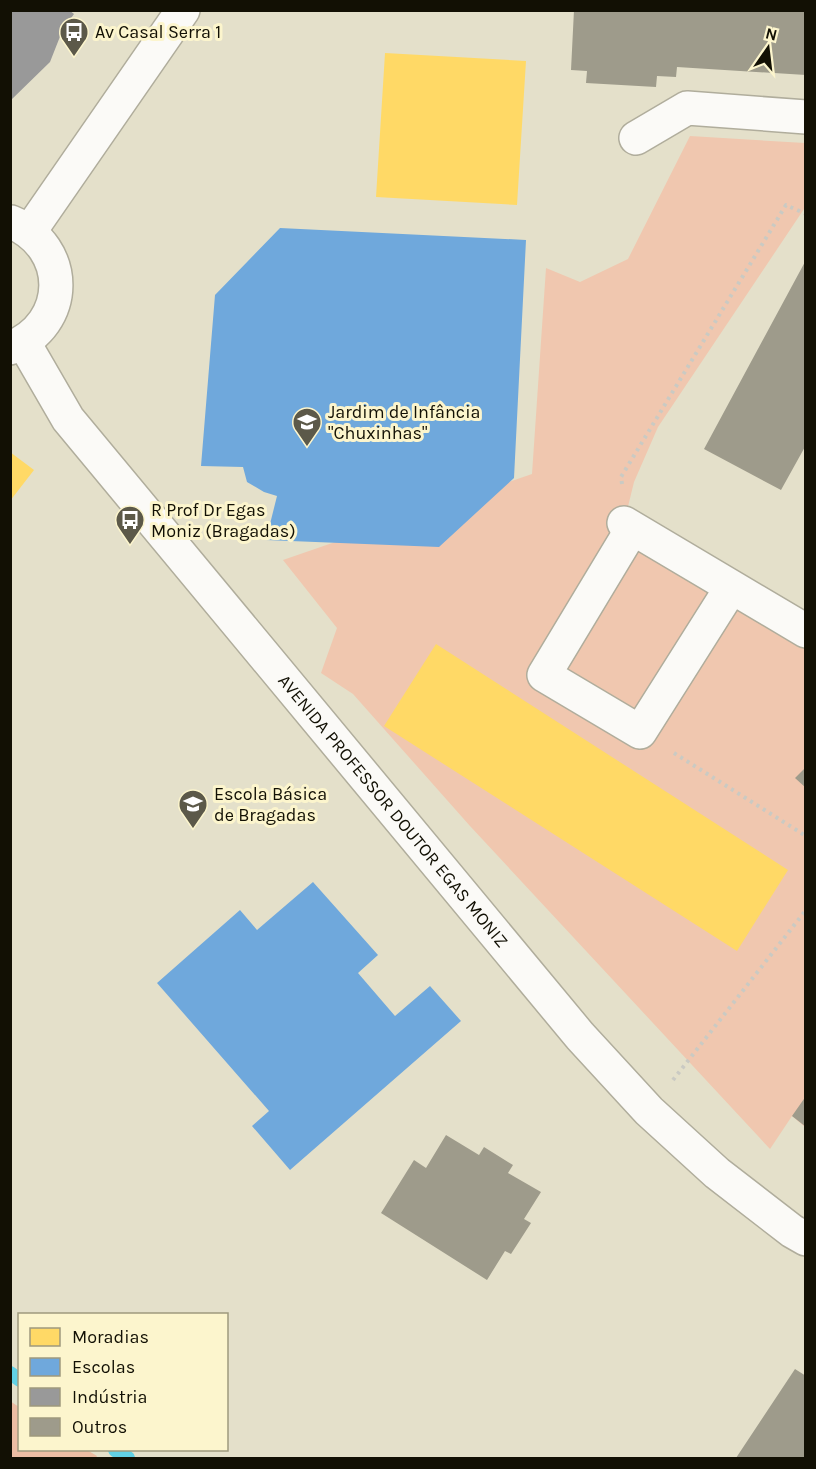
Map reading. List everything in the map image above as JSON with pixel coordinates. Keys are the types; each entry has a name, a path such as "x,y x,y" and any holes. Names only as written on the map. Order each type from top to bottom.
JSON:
{"street":[{"path":"17,345 40,329 52,310 56,289 55,267 45,247 20,227 183,10"},
{"path":"636,138 687,108 806,117"},
{"name":"AVENIDA PROFESSOR DOUTOR EGAS MONIZ","path":"17,345 75,428 580,1036 649,1111 717,1173 792,1231 806,1239"},
{"path":"731,588 640,732 544,675 628,526 806,631"}],"path":[{"path":"628,526 621,477 786,205 806,214"},
{"path":"640,732 806,836"},
{"path":"649,1111 806,910"}],"shaded area":[{"path":"690,136 805,143 805,210 658,427 634,482 624,523 805,633 805,1127 792,1116 770,1149 470,826 353,694 321,673 337,628 283,560 532,474 546,268 580,282 628,259"},
{"path":"10,1401 18,1406 18,1451 89,1451 97,1456 96,1458 11,1458"}],"building: Moradias":[{"path":"385,53 526,61 517,205 376,197"},
{"path":"10,452 34,470 10,501"},
{"path":"436,644 788,870 737,951 384,726"}],"building: Escolas":[{"path":"280,228 526,240 514,478 439,547 266,540 277,496 264,492 247,482 243,467 201,466 215,295"},
{"path":"313,882 378,955 358,973 395,1016 430,986 461,1021 290,1170 252,1126 269,1111 157,983 240,910 257,930"}],"building: Indústria":[{"path":"10,10 69,10 74,14 63,29 50,62 10,101"}],"building: Outros":[{"path":"574,10 806,10 806,75 677,67 676,77 657,76 656,87 586,83 587,71 571,70"},
{"path":"806,260 806,445 781,490 704,449"},
{"path":"806,767 806,788 795,778"},
{"path":"806,1096 806,1127 792,1116"},
{"path":"446,1135 479,1155 484,1147 513,1165 508,1173 541,1192 524,1219 531,1223 511,1254 505,1251 487,1280 381,1213 414,1160 426,1168"},
{"path":"795,1369 806,1376 806,1458 736,1458"}],"waterway":[{"path":"10,1373 18,1379"},
{"path":"117,1451 128,1458"}],"place":[{"name":"Av Casal Serra 1","path":"74,58"},
{"name":"Jardim de Infância \"Chuxinhas\"","path":"307,448"},
{"name":"R Prof Dr Egas Moniz (Bragadas)","path":"130,546"},
{"name":"Escola Básica de Bragadas","path":"193,830"}]}
